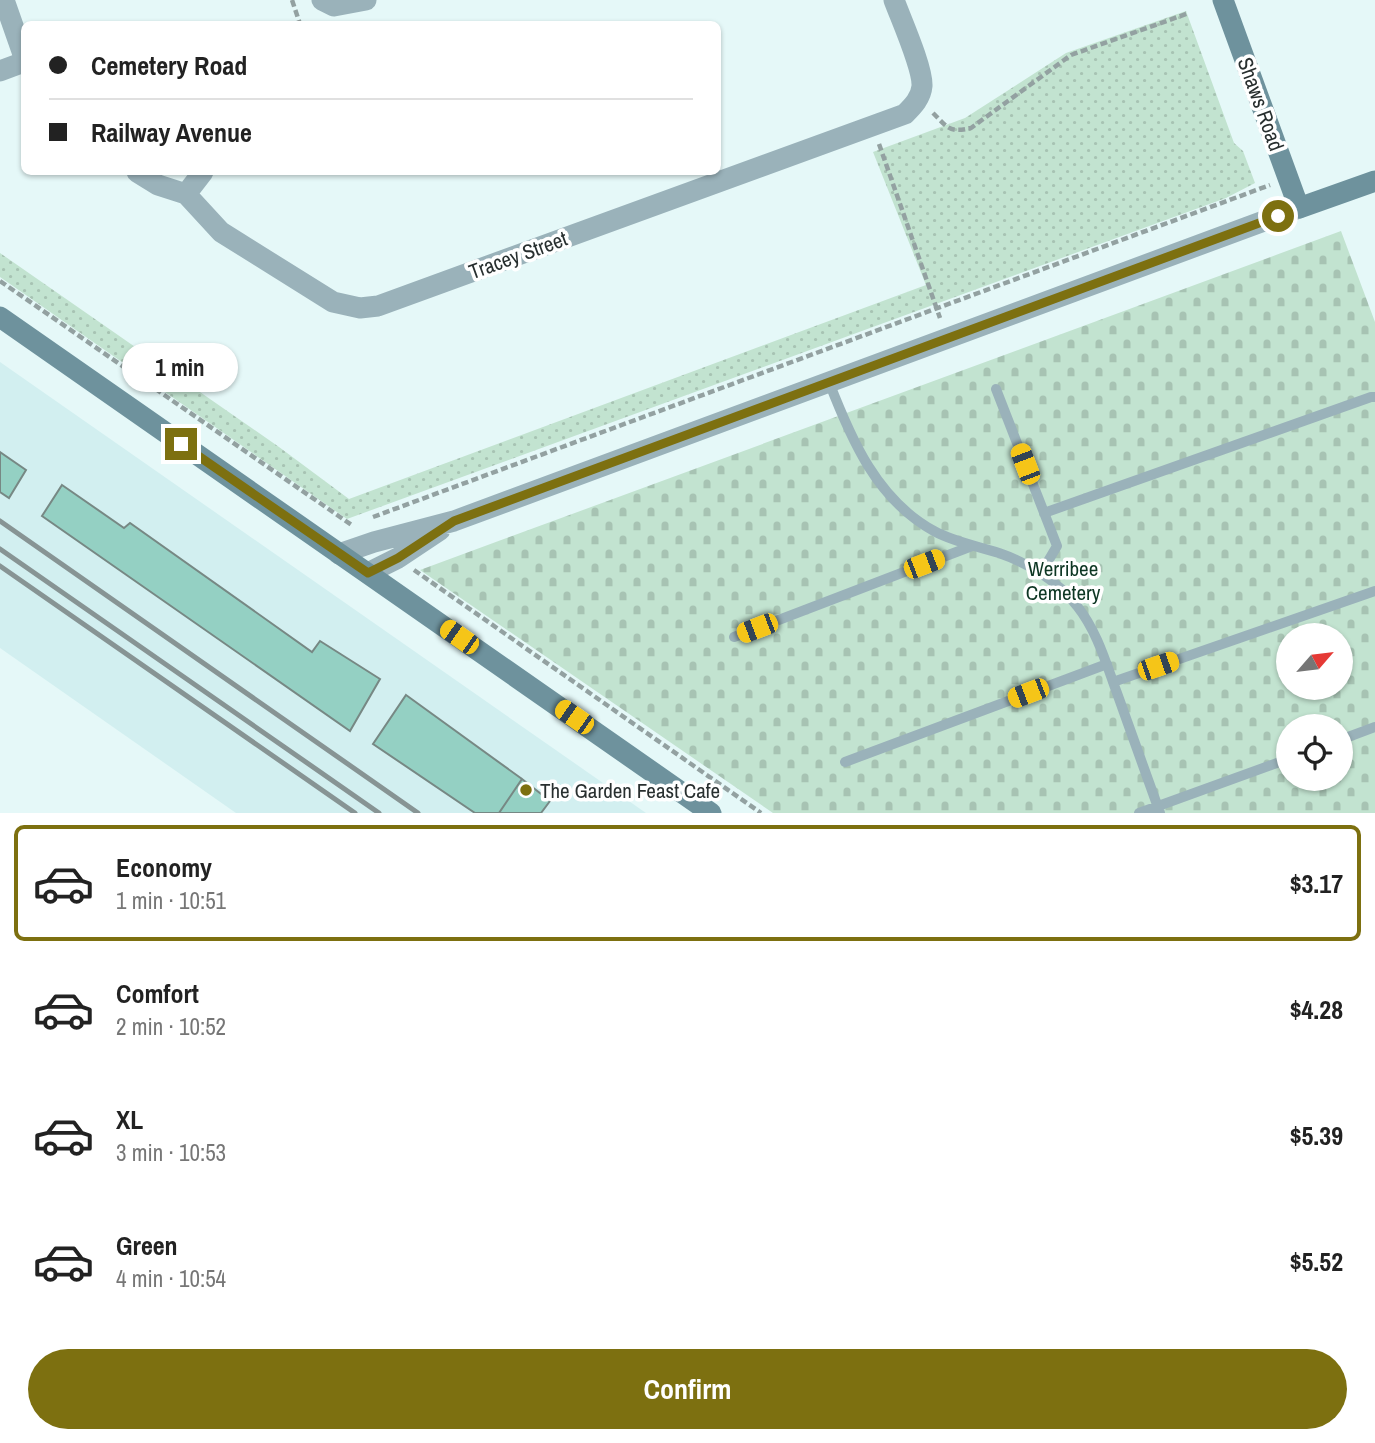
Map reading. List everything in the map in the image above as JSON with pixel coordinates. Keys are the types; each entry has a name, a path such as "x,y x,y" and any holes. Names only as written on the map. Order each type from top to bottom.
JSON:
{"street":[{"path":"4,0 21,50"},
{"path":"322,0 334,6 366,0"},
{"path":"894,0 920,72 922,85 919,97"},
{"name":"Shaws Road","path":"1223,0 1298,208"},
{"path":"0,71 21,60"},
{"name":"Tracey Street","path":"186,194 221,232 333,302 369,308 392,302 905,114 919,97"},
{"path":"142,175 158,186 186,194 201,175"},
{"path":"339,554 454,521 1375,181"},
{"path":"0,317 711,813"},
{"path":"368,573 398,558 454,521"}],"lane":[{"path":"829,382 854,443 868,468 908,513 933,531 1000,554 1041,573 1077,605 1107,664 1159,810"},
{"path":"996,389 1057,546 1041,573"},
{"path":"1044,513 1375,397"},
{"path":"734,637 972,546"},
{"path":"1113,682 1375,591"},
{"path":"845,762 1107,664"},
{"path":"1353,735 1375,727"},
{"path":"1139,813 1159,810 1276,764"}],"path":[{"path":"292,0 299,21"},
{"path":"919,97 949,130 971,128 1071,55 1189,13"},
{"path":"872,125 948,338"},
{"path":"366,520 1288,178"},
{"path":"0,281 374,542"},
{"path":"398,558 761,813"}],"shaded area":[{"path":"0,362 646,813 236,813 0,648"}],"green space":[{"path":"1186,11 1234,143 1243,151 1255,183 1226,198 347,519 0,277 0,253 279,447 349,499 926,285 873,152 965,118 1066,53"},
{"name":"Werribee Cemetery","path":"1341,231 1375,322 1375,813 773,813 420,570"}],"building":[{"path":"0,452 26,470 9,498 0,492"},
{"path":"62,485 124,528 130,523 312,652 320,641 380,679 350,731 42,516"},
{"path":"406,695 522,779 499,813 475,813 373,744"},
{"name":"The Garden Feast Cafe","path":"522,779 550,801 541,813 499,813"}],"railway":[{"path":"0,521 418,813"},
{"path":"0,549 379,813"},
{"path":"0,566 355,813"}],"place":[{"name":"The Garden Feast Cafe","path":"526,790"}],"route":[{"path":"181,444 368,573 398,558 454,521 1278,216"}]}
